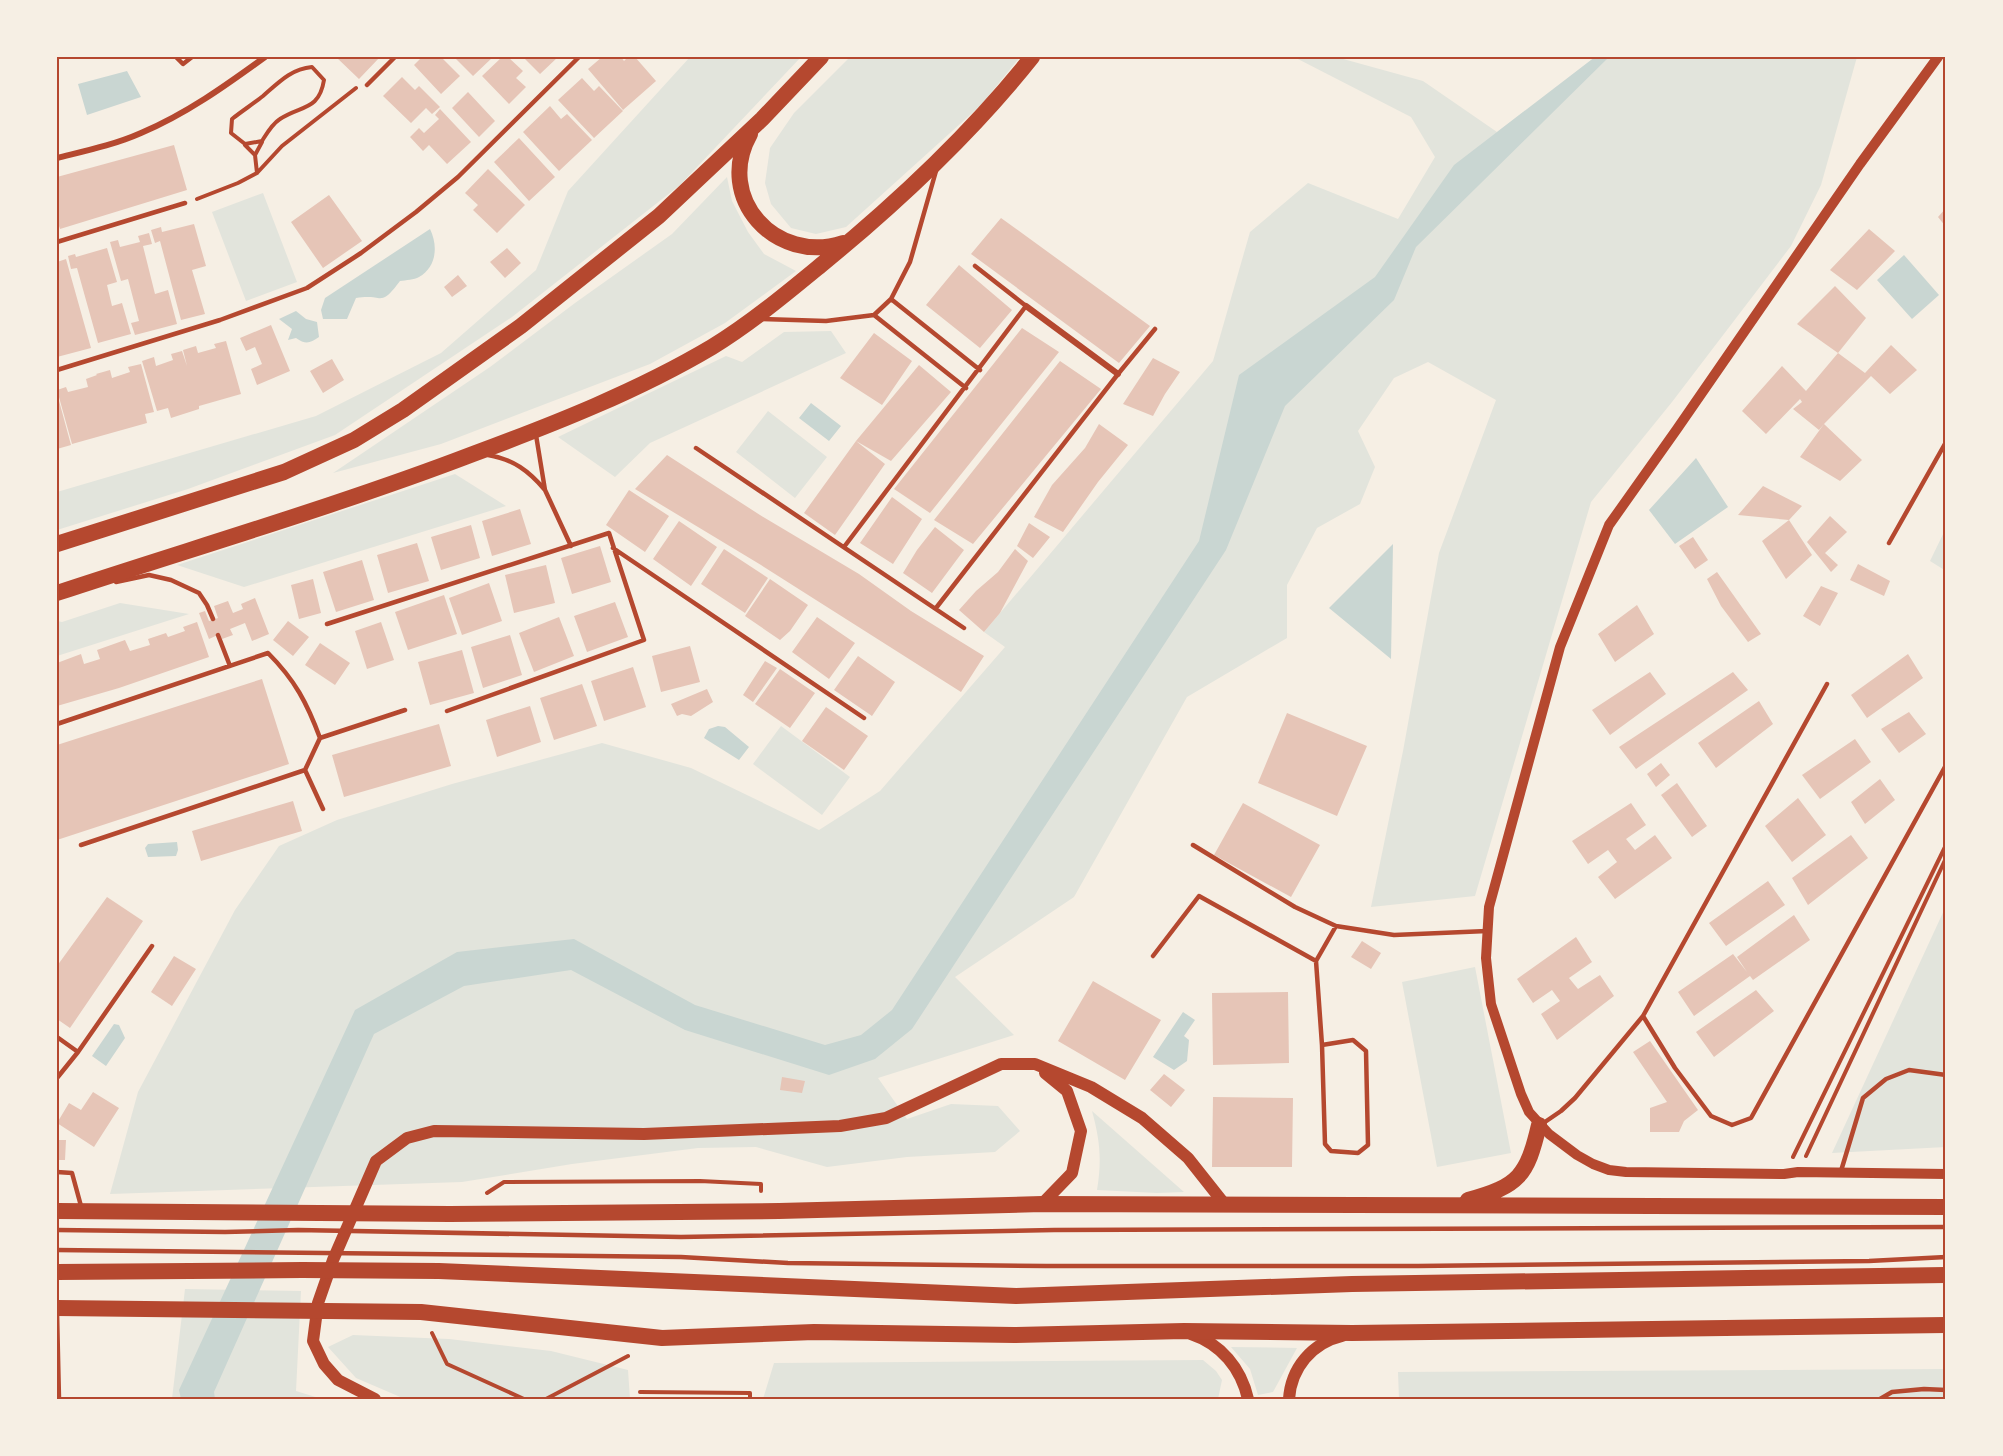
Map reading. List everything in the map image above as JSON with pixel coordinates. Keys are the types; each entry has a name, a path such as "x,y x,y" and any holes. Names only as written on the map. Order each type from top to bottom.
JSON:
{"highway":[{"path":"821,57 754,128 744,148 740,171 741,182 747,204 759,223 786,243 808,248 831,247 852,239"},
{"path":"57,593 401,482 536,431 687,361 752,319 852,239 938,162 979,120 1032,57"},
{"path":"57,544 284,472 330,452 374,428 439,386 571,288 659,216 762,119"},
{"path":"1445,1205 1492,1193 1517,1178 1529,1161 1539,1125"},
{"path":"1908,1207 1946,1196"},
{"path":"57,1211 450,1214 779,1211 1042,1204 1946,1207"},
{"path":"57,1272 302,1270 436,1263 681,1280 1016,1296 1352,1284 1946,1275"},
{"path":"62,1308 421,1312 662,1338 814,1332 1014,1335 1184,1331 1352,1333 1946,1325"}],"main road":[{"path":"375,1399 338,1380 324,1364 313,1341 314,1320 333,1260 376,1161 406,1138 434,1131 644,1134 840,1126 886,1118 1001,1064 1035,1064 1091,1087 1142,1118 1188,1158 1226,1206"},
{"path":"1035,1064 1067,1091 1081,1131 1072,1173 1042,1204"},
{"path":"1184,1331 1204,1338 1221,1350 1235,1366 1245,1384 1248,1399"},
{"path":"1289,1399 1297,1368 1312,1351 1330,1339 1352,1333"}],"street":[{"path":"57,158 140,134 182,114 217,93 266,57"},
{"path":"1938,57 1860,164 1609,525 1560,647 1488,907 1486,958 1491,1004 1521,1094 1530,1112 1539,1125 1577,1155 1593,1164 1609,1170 1626,1172 1946,1174"},
{"path":"1026,306 1118,374"}],"lane":[{"path":"176,57 183,64 192,57"},
{"path":"367,85 395,57"},
{"path":"57,370 220,320 307,288 361,253 458,177 579,57"},
{"path":"752,319 826,321 874,315 891,299 910,262 938,162"},
{"path":"57,242 185,203"},
{"path":"844,547 1026,306 975,266"},
{"path":"891,299 980,369"},
{"path":"874,315 966,388"},
{"path":"936,608 1155,329"},
{"path":"536,431 545,490 571,546"},
{"path":"1889,543 1946,442"},
{"path":"696,448 964,628"},
{"path":"462,459 487,455 506,459 524,469 545,490"},
{"path":"327,624 609,533 644,640 447,711"},
{"path":"613,548 864,718"},
{"path":"114,582 149,576 171,580 199,593 213,619"},
{"path":"57,593 103,585"},
{"path":"218,635 230,666"},
{"path":"57,724 268,653 287,672 300,693 320,738 305,770 81,845"},
{"path":"1539,1125 1561,1111 1575,1098 1643,1016 1827,684"},
{"path":"320,738 405,710"},
{"path":"1643,1016 1675,1068 1711,1116 1732,1125 1751,1118 1946,765"},
{"path":"305,770 323,809"},
{"path":"1193,845 1295,907 1336,926 1394,935 1487,931"},
{"path":"1154,956 1199,896 1316,961"},
{"path":"1322,1045 1353,1040 1366,1051 1368,1145 1358,1153 1331,1151 1325,1144 1322,1045 1316,961 1336,926"},
{"path":"57,1078 78,1052 152,946"},
{"path":"57,1037 78,1052"},
{"path":"1840,1172 1863,1098 1886,1079 1909,1070 1946,1075"},
{"path":"57,1172 72,1173 82,1212"},
{"path":"57,1230 225,1232 297,1230 681,1237 1054,1230 1946,1227"},
{"path":"57,1250 436,1263 681,1257 812,1263 1360,1266 1869,1261 1946,1257"},
{"path":"59,1399 62,1308"},
{"path":"1880,1399 1892,1392 1924,1389 1946,1390"}],"path":[{"path":"255,155 231,133 232,119 299,68 312,67 324,80 322,94 308,106 279,119 269,130 255,155 257,173"},
{"path":"185,203 213,194 257,173 282,146 353,88 367,85"},
{"path":"245,144 262,141"},
{"path":"1784,1174 1946,845"},
{"path":"1798,1172 1946,858"},
{"path":"504,1182 700,1181 761,1184"},
{"path":"421,1312 447,1364 524,1399"},
{"path":"546,1399 630,1355"},
{"path":"640,1392 750,1393 750,1399"}],"shaded area":[{"path":"690,57 801,57 680,185 512,317 335,435 188,489 57,530 57,492 316,416 441,353 536,270 568,191"},
{"path":"850,57 1020,57 981,105 846,227 816,234 791,228 771,204 765,183 770,148 794,113"},
{"path":"1294,57 1336,57 1423,81 1497,132 1595,57 1857,57 1821,185 1791,246 1672,402 1591,502 1475,896 1371,907 1403,751 1439,553 1496,400 1428,362 1394,378 1358,431 1375,467 1360,504 1317,528 1287,585 1287,638 1187,697 1074,897 955,977 1014,1035 878,1078 907,1119 951,1104 998,1106 1020,1131 995,1152 907,1157 827,1167 756,1147 698,1148 572,1164 462,1182 110,1194 138,1092 235,910 279,846 337,820 452,784 602,743 691,768 819,830 880,791 1005,647 984,632 1213,361 1250,232 1308,183 1398,219 1435,157 1411,117"},
{"path":"1595,57 1609,57 1416,247 1394,300 1285,406 1226,550 912,1029 875,1059 829,1075 685,1030 571,970 464,986 374,1034 214,1392 215,1399 181,1399 179,1390 355,1010 457,952 574,939 695,1005 825,1045 861,1035 892,1010 1199,541 1239,375 1375,277 1454,165"},
{"path":"127,71 141,97 87,115 78,84"},
{"path":"727,177 732,201 748,232 764,254 796,271 725,323 650,364 441,444 333,473 490,367 672,234"},
{"path":"263,193 297,282 246,301 212,212"},
{"path":"430,229 435,249 432,262 425,273 415,279 400,281 384,297 356,298 347,319 323,319 321,310 325,298"},
{"path":"1904,255 1939,295 1912,319 1877,280"},
{"path":"296,311 306,319 317,322 319,337 308,342 296,338 288,340 292,329 279,319"},
{"path":"831,331 846,353 650,443 615,477 558,437 726,356 742,362 784,332"},
{"path":"811,403 841,426 829,441 799,418"},
{"path":"768,411 827,457 795,498 736,452"},
{"path":"1696,458 1728,507 1675,544 1649,510"},
{"path":"455,474 506,506 244,587 177,565"},
{"path":"1946,528 1946,571 1930,561"},
{"path":"1393,544 1391,659 1329,608"},
{"path":"120,603 189,614 57,656 57,621 62,622"},
{"path":"718,726 725,727 749,747 739,760 704,738 709,729"},
{"path":"781,726 850,777 822,815 753,764"},
{"path":"177,842 176,856 148,857 145,848 148,844"},
{"path":"1946,906 1946,1147 1832,1153"},
{"path":"1475,967 1511,1153 1437,1167 1402,982"},
{"path":"1183,1012 1195,1020 1184,1036 1189,1040 1187,1061 1174,1070 1153,1057"},
{"path":"114,1024 119,1025 125,1038 106,1066 92,1056"},
{"path":"1092,1111 1184,1192 1097,1190 1099,1150"},
{"path":"185,1289 301,1291 296,1391 322,1399 172,1399"},
{"path":"353,1335 449,1339 551,1351 628,1370 630,1399 405,1399 356,1378 328,1347"},
{"path":"1231,1347 1297,1348 1273,1392 1258,1395 1250,1369"},
{"path":"1203,1360 1216,1371 1222,1380 1218,1399 763,1399 774,1363"},
{"path":"1946,1369 1946,1399 1399,1399 1398,1372"}],"building":[{"path":"336,57 380,57 359,79"},
{"path":"422,57 441,57 460,76 441,94 414,65"},
{"path":"454,57 493,57 473,76"},
{"path":"502,57 508,57 523,71 516,78 526,87 509,104 482,76"},
{"path":"523,57 558,57 540,74"},
{"path":"602,57 621,57 624,61 628,57 635,57 656,81 623,110 588,69"},
{"path":"402,77 415,90 419,86 440,107 432,114 426,108 411,123 383,96"},
{"path":"582,78 594,91 599,86 623,111 594,138 558,100"},
{"path":"468,92 495,121 479,137 452,108"},
{"path":"550,106 561,119 567,114 592,140 559,171 523,132"},
{"path":"440,109 471,142 447,164 429,145 423,151 410,137 419,128 424,133 439,119 435,115"},
{"path":"519,138 555,177 529,201 494,162"},
{"path":"174,145 187,190 60,229 57,220 57,177"},
{"path":"488,169 525,205 497,233 473,210 478,205 465,193"},
{"path":"329,195 362,241 323,268 291,222"},
{"path":"1946,208 1946,227 1938,217"},
{"path":"1001,218 1150,326 1119,363 971,254"},
{"path":"194,224 206,266 192,270 205,314 181,320 160,241 155,243 151,230 161,227 162,232"},
{"path":"1869,229 1895,251 1857,290 1830,270"},
{"path":"149,233 152,244 143,246 155,294 168,290 177,324 135,335 131,323 139,321 128,279 121,281 110,242 118,240 120,247 140,242 138,236"},
{"path":"107,248 117,282 107,285 112,306 122,303 131,334 98,343 77,268 71,269 68,256 75,254 76,257"},
{"path":"507,248 521,263 505,278 490,262"},
{"path":"66,259 91,348 57,357 57,262"},
{"path":"959,265 1012,310 980,348 926,305"},
{"path":"458,275 467,286 452,297 444,287"},
{"path":"1835,286 1866,318 1838,353 1797,324"},
{"path":"271,325 290,371 257,385 251,369 262,364 255,347 246,351 240,338"},
{"path":"1022,328 1059,352 930,513 894,489"},
{"path":"874,333 912,361 882,405 840,378"},
{"path":"226,341 241,394 199,406 199,409 171,418 168,408 157,411 142,361 154,357 156,366 173,360 171,354 182,351 187,366 183,350 196,346 198,353 216,348 214,344"},
{"path":"1891,345 1917,370 1890,394 1871,376 1819,430 1793,409 1802,402 1800,399 1766,434 1742,411 1782,366 1806,391 1838,353 1865,373"},
{"path":"1153,358 1180,372 1153,416 1123,404"},
{"path":"332,359 344,380 323,393 310,371"},
{"path":"1060,361 1101,389 973,544 934,520"},
{"path":"141,364 154,412 145,414 147,423 72,444 57,390 66,387 68,392 88,387 86,379 96,374 110,370 112,378 130,372 128,367"},
{"path":"919,365 951,392 891,461 856,441"},
{"path":"57,398 71,445 57,449"},
{"path":"1099,424 1128,445 1098,482 1063,532 1034,517 1052,485 1085,448"},
{"path":"1824,424 1862,460 1840,481 1800,457"},
{"path":"856,441 885,464 835,535 804,513"},
{"path":"667,455 760,515 859,574 911,611 984,656 961,692 761,565 635,489"},
{"path":"1763,486 1802,506 1789,520 1738,515"},
{"path":"629,490 669,516 645,552 606,525"},
{"path":"892,497 922,519 893,564 860,543"},
{"path":"520,509 531,544 492,556 482,521"},
{"path":"1830,516 1847,532 1825,553 1838,565 1831,572 1807,542"},
{"path":"1789,520 1812,555 1786,579 1762,541"},
{"path":"679,521 717,547 691,586 653,559"},
{"path":"1029,523 1050,537 1033,558 1017,546"},
{"path":"471,525 480,558 441,570 431,537"},
{"path":"935,527 964,550 932,593 903,573"},
{"path":"1693,537 1708,560 1695,569 1679,546"},
{"path":"417,543 429,581 388,593 377,555"},
{"path":"600,546 611,582 572,594 561,558"},
{"path":"724,549 768,578 745,613 701,584"},
{"path":"1015,549 1028,561 1000,613 984,632 959,610 998,572"},
{"path":"362,560 374,600 336,612 323,572"},
{"path":"1858,564 1890,581 1884,596 1850,580"},
{"path":"546,565 555,603 514,613 505,575"},
{"path":"1717,572 1761,634 1748,642 1721,606 1707,579"},
{"path":"313,579 321,613 299,619 291,585"},
{"path":"770,579 808,605 790,631 780,640 745,616"},
{"path":"489,583 502,621 462,635 449,598"},
{"path":"1821,586 1838,593 1820,626 1803,616"},
{"path":"444,595 457,634 408,650 395,612"},
{"path":"255,598 269,634 252,641 245,623 230,629 233,635 222,639 220,634 209,639 199,613 205,611 209,621 218,618 214,606 228,601 233,613 243,609 241,604"},
{"path":"615,602 628,637 587,652 574,616"},
{"path":"1637,605 1654,634 1615,662 1598,634"},
{"path":"559,617 574,656 534,672 519,633"},
{"path":"817,617 855,643 829,679 792,652"},
{"path":"288,621 309,637 293,656 273,640"},
{"path":"197,622 209,657 119,688 57,706 57,670 59,670 57,663 81,654 84,664 100,659 97,650 125,640 130,651 150,645 148,639 166,633 168,637 185,631 183,627"},
{"path":"381,622 394,660 367,669 355,631"},
{"path":"510,635 522,675 483,688 471,647"},
{"path":"320,643 350,663 335,685 305,665"},
{"path":"690,646 700,682 661,692 652,656"},
{"path":"462,650 474,693 430,705 418,662"},
{"path":"1908,654 1923,678 1867,718 1851,695"},
{"path":"858,656 895,682 872,716 834,690"},
{"path":"765,661 777,668 753,702 743,695"},
{"path":"633,667 646,707 604,721 591,681"},
{"path":"780,669 815,693 790,728 755,704"},
{"path":"1650,672 1666,694 1610,735 1592,710"},
{"path":"1733,672 1748,690 1636,769 1619,747"},
{"path":"262,679 289,764 57,840 57,745"},
{"path":"582,684 597,726 554,740 540,698"},
{"path":"707,689 713,702 691,716 682,714 677,716 671,704"},
{"path":"1759,701 1773,724 1716,768 1698,743"},
{"path":"530,706 541,742 497,757 486,720"},
{"path":"826,707 868,736 844,770 802,741"},
{"path":"1909,712 1926,734 1899,753 1881,729"},
{"path":"1287,713 1367,746 1337,816 1258,783"},
{"path":"439,724 451,766 344,797 332,755"},
{"path":"1855,739 1871,762 1820,799 1802,775"},
{"path":"1661,763 1670,775 1656,787 1647,774"},
{"path":"1880,779 1895,800 1865,824 1851,802"},
{"path":"1677,783 1707,826 1692,837 1661,795"},
{"path":"1798,798 1826,835 1792,862 1765,826"},
{"path":"293,801 302,831 201,861 192,831"},
{"path":"1243,803 1320,845 1291,897 1214,855"},
{"path":"1631,803 1646,825 1626,839 1635,850 1655,835 1672,858 1615,899 1598,877 1617,862 1608,850 1588,864 1572,841"},
{"path":"1851,835 1868,858 1808,905 1792,878"},
{"path":"1768,881 1785,905 1726,946 1709,923"},
{"path":"107,897 143,921 70,1028 57,1019 57,966"},
{"path":"1794,915 1810,940 1753,980 1750,976 1694,1016 1678,992 1733,954 1747,972 1737,957"},
{"path":"1576,937 1592,962 1569,978 1578,989 1600,975 1614,996 1557,1040 1541,1014 1560,1001 1552,990 1533,1003 1517,979"},
{"path":"1362,941 1381,953 1371,969 1351,957"},
{"path":"174,956 196,969 172,1006 151,992"},
{"path":"1093,981 1161,1020 1125,1080 1058,1041"},
{"path":"1756,990 1774,1011 1714,1057 1696,1032"},
{"path":"1288,992 1289,1063 1213,1065 1212,993"},
{"path":"1650,1041 1698,1110 1684,1121 1679,1132 1650,1132 1650,1108 1667,1102 1633,1052"},
{"path":"1164,1074 1185,1090 1171,1107 1150,1090"},
{"path":"782,1077 805,1081 802,1093 780,1090"},
{"path":"93,1092 119,1108 94,1147 57,1123 69,1103 81,1110"},
{"path":"1213,1097 1293,1098 1292,1167 1212,1167"},
{"path":"57,1140 66,1140 65,1160 57,1160"}]}
